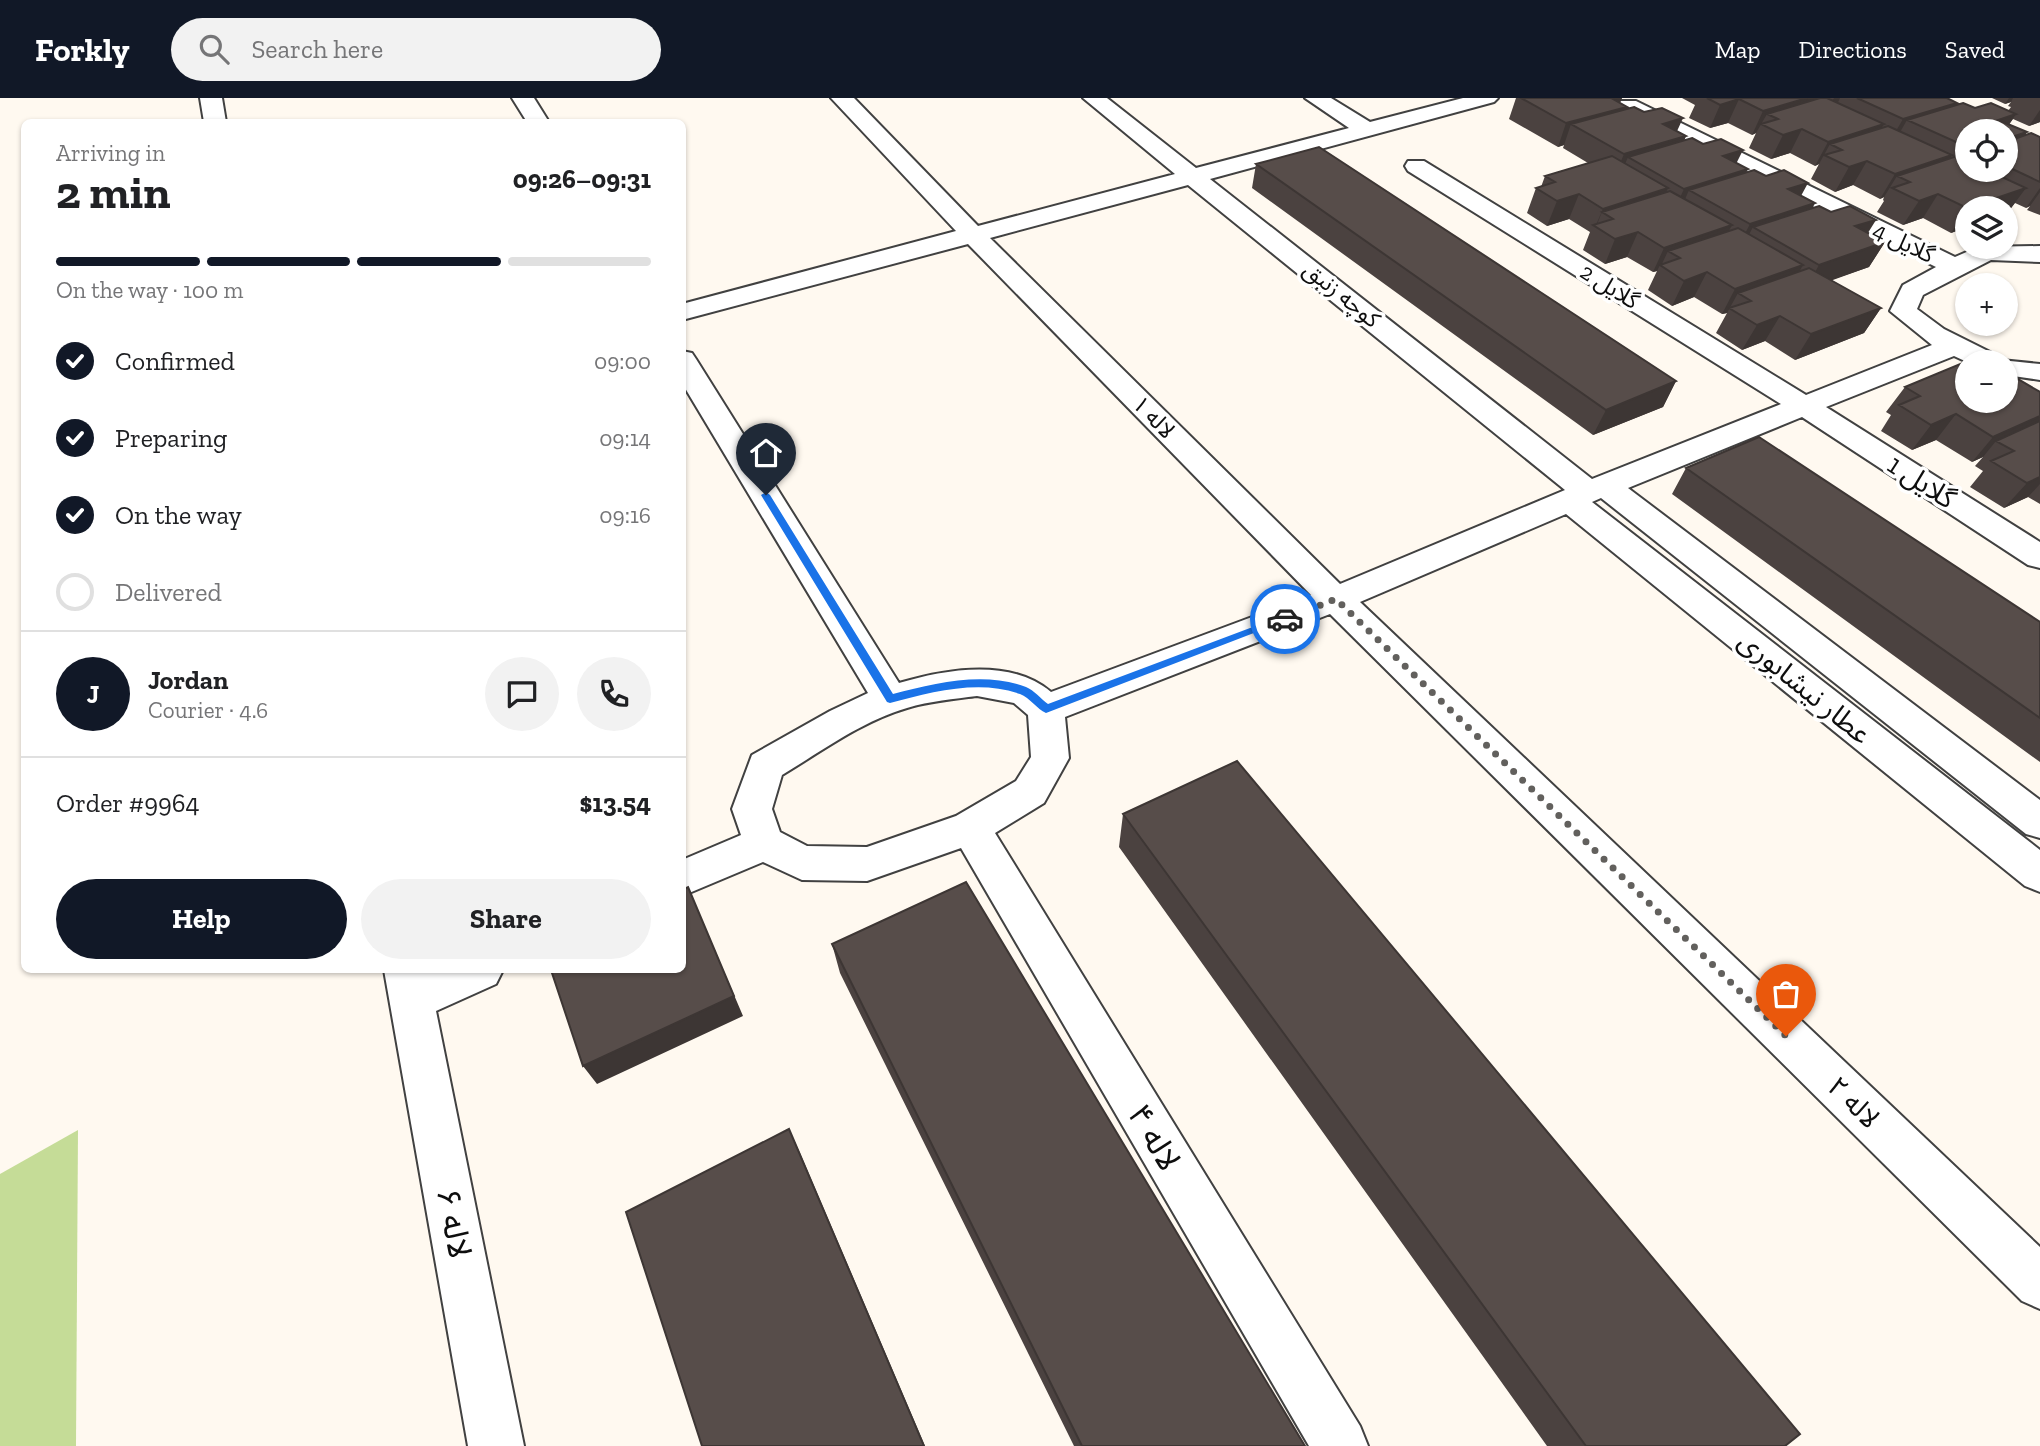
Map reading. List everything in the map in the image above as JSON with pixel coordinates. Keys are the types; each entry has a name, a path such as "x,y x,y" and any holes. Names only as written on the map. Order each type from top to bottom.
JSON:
{"street":[{"path":"211,98 214,119"},
{"path":"523,98 536,119"},
{"name":"لاله ۱","path":"842,98 971,235 1336,599"},
{"name":"کوچه زنبق","path":"1094,98 1587,493"},
{"path":"1316,98 1367,130"},
{"path":"686,311 1487,98"},
{"name":"گلایل 4","path":"1628,106 1955,267"},
{"name":"گلایل 2","path":"1416,166 1804,406"},
{"path":"1962,350 1934,335 1903,311 1912,291 1987,253 2040,254"},
{"path":"1046,709 1336,599 1587,493 1954,346"},
{"path":"686,366 890,699"},
{"path":"2018,369 2040,372"},
{"name":"گلایل 1","path":"1804,406 2040,557"},
{"path":"1587,493 2040,822"},
{"name":"عطار نیشابوری","path":"1587,493 2040,874"},
{"name":"لاله ۲","path":"1336,599 2040,1283"},
{"path":"977,682 1025,691 1046,709 1050,758 1030,792 970,828 867,864 802,863 764,843 752,809 766,766 890,699 977,682"},
{"name":"لاله ۴","path":"970,828 1340,1446"},
{"path":"686,877 764,843"},
{"path":"410,984 466,973"},
{"name":"لاله ۶","path":"410,984 496,1446"}],"green space":[{"path":"78,1130 76,1446 0,1446 0,1174"}],"building":[{"path":"1521,98 1611,98 1627,107 1566,123"},
{"path":"1707,98 1807,98 1763,111 1739,99 1720,105"},
{"path":"1827,98 1884,124 1828,142 1802,129 1783,135 1761,124 1778,119 1767,114"},
{"path":"1857,98 1947,98 1957,103 1903,119"},
{"path":"1963,103 1975,108 1991,103 2016,114 2001,119 1955,119 1955,142 1907,120"},
{"path":"1634,107 1644,112 1662,108 1683,118 1663,124 1686,136 1624,154 1571,124"},
{"path":"1888,126 1952,155 1895,174 1867,161 1849,167 1824,155 1842,150 1830,144"},
{"path":"2031,133 2040,137 2040,182 2018,172 2018,138"},
{"path":"1692,138 1703,144 1721,139 1743,150 1723,156 1748,169 1684,189 1628,157"},
{"path":"1319,147 1676,381 1606,410 1256,164"},
{"path":"1612,156 1668,188 1603,209 1579,194 1557,201 1536,188 1555,182 1545,176"},
{"path":"1955,157 1955,182 2013,182 2026,188 2002,196 1955,196 1955,202 1938,194 1919,201 1892,188 1910,182 1897,176"},
{"path":"1754,170 1766,176 1784,170 1808,183 1788,189 1815,203 1750,224 1689,190"},
{"path":"1670,191 1732,225 1664,248 1638,232 1615,239 1593,225 1613,219 1602,212"},
{"path":"1819,206 1831,212 1850,206 1876,220 1855,226 1885,242 1819,265 1753,227"},
{"path":"1738,228 1803,265 1735,289 1707,272 1684,281 1660,265 1680,258 1668,251"},
{"path":"1809,268 1881,308 1811,334 1780,316 1757,325 1729,308 1751,301 1738,293"},
{"path":"1955,366 1955,413 2018,413 2018,379 2040,392 2040,416 1993,437 1956,414 1931,425 1899,405 1920,396 1905,387"},
{"path":"2040,421 2040,477 2027,483 1991,461 2014,451 1996,441"},
{"path":"1759,437 2040,622 2040,718 1686,468"},
{"path":"1237,761 1800,1434 1785,1446 1586,1446 1123,814"},
{"path":"966,882 1305,1446 1082,1446 832,944"},
{"path":"688,887 734,996 583,1066 552,973 686,973"},
{"path":"789,1129 924,1446 702,1446 626,1212"}],"way so far":[{"path":"1285,619 1336,599 1786,1036"}],"route":[{"path":"766,495 890,699 977,682 1025,691 1046,709 1285,619"}]}
